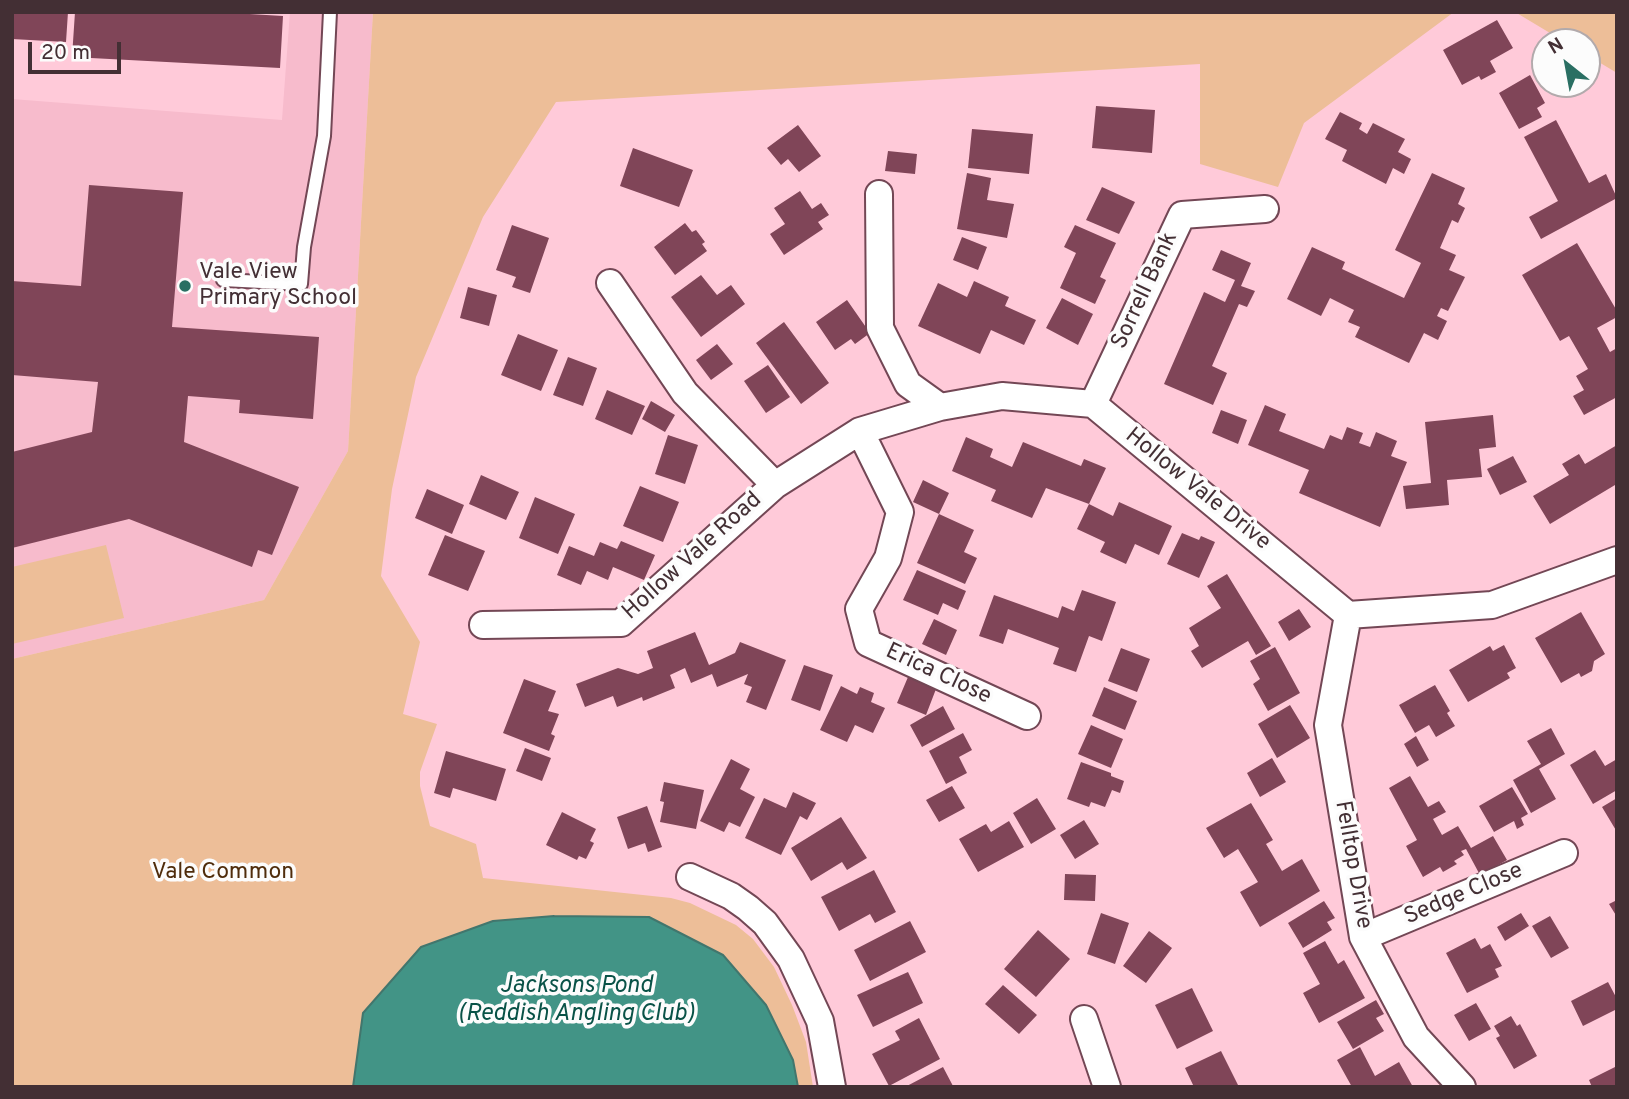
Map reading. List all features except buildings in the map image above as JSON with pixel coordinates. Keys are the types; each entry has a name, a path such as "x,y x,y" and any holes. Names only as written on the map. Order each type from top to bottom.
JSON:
{"street":[{"path":"879,194 880,328 908,384 940,407"},
{"name":"Sorrell Bank","path":"1093,404 1182,215 1265,209"},
{"path":"610,283 685,393 775,485 860,431 940,407 1002,396 1093,404"},
{"name":"Hollow Vale Drive","path":"1093,404 1348,615"},
{"name":"Erica Close","path":"860,431 900,512 888,558 859,609 868,643 1027,716"},
{"name":"Hollow Vale Road","path":"483,625 621,624 775,485"},
{"path":"1348,615 1492,605 1617,560"},
{"name":"Felltop Drive","path":"1348,615 1328,725 1363,937 1416,1037 1462,1087"},
{"name":"Sedge Close","path":"1363,937 1564,853"},
{"path":"690,877 731,896 748,908 765,923 791,959 820,1021 832,1087"},
{"path":"1084,1019 1107,1087"}],"lane":[{"path":"223,280 301,285 304,247 324,136 330,12"}],"shaded area":[{"name":"Vale View Primary School","path":"290,12 373,12 348,451 264,600 12,659 12,99 282,120"}],"green space":[{"name":"Vale Common","path":"373,12 1454,12 1304,123 1278,187 1200,164 1200,64 556,102 483,217 416,377 392,489 381,576 420,642 403,714 437,724 420,772 420,786 430,826 476,844 483,878 671,898 690,903 736,925 753,939 774,967 806,1042 813,1087 12,1087 12,659 264,600 348,451"},
{"path":"1515,12 1617,12 1617,73 1601,63 1601,28 1542,28"},
{"path":"106,545 124,618 12,644 12,567"}],"water":[{"name":"Jacksons Pond (Reddish Angling Club)","path":"554,916 649,917 723,955 766,1005 793,1060 798,1087 353,1087 363,1013 421,947 493,921"}],"place":[{"name":"Vale View Primary School","path":"185,286"}]}
